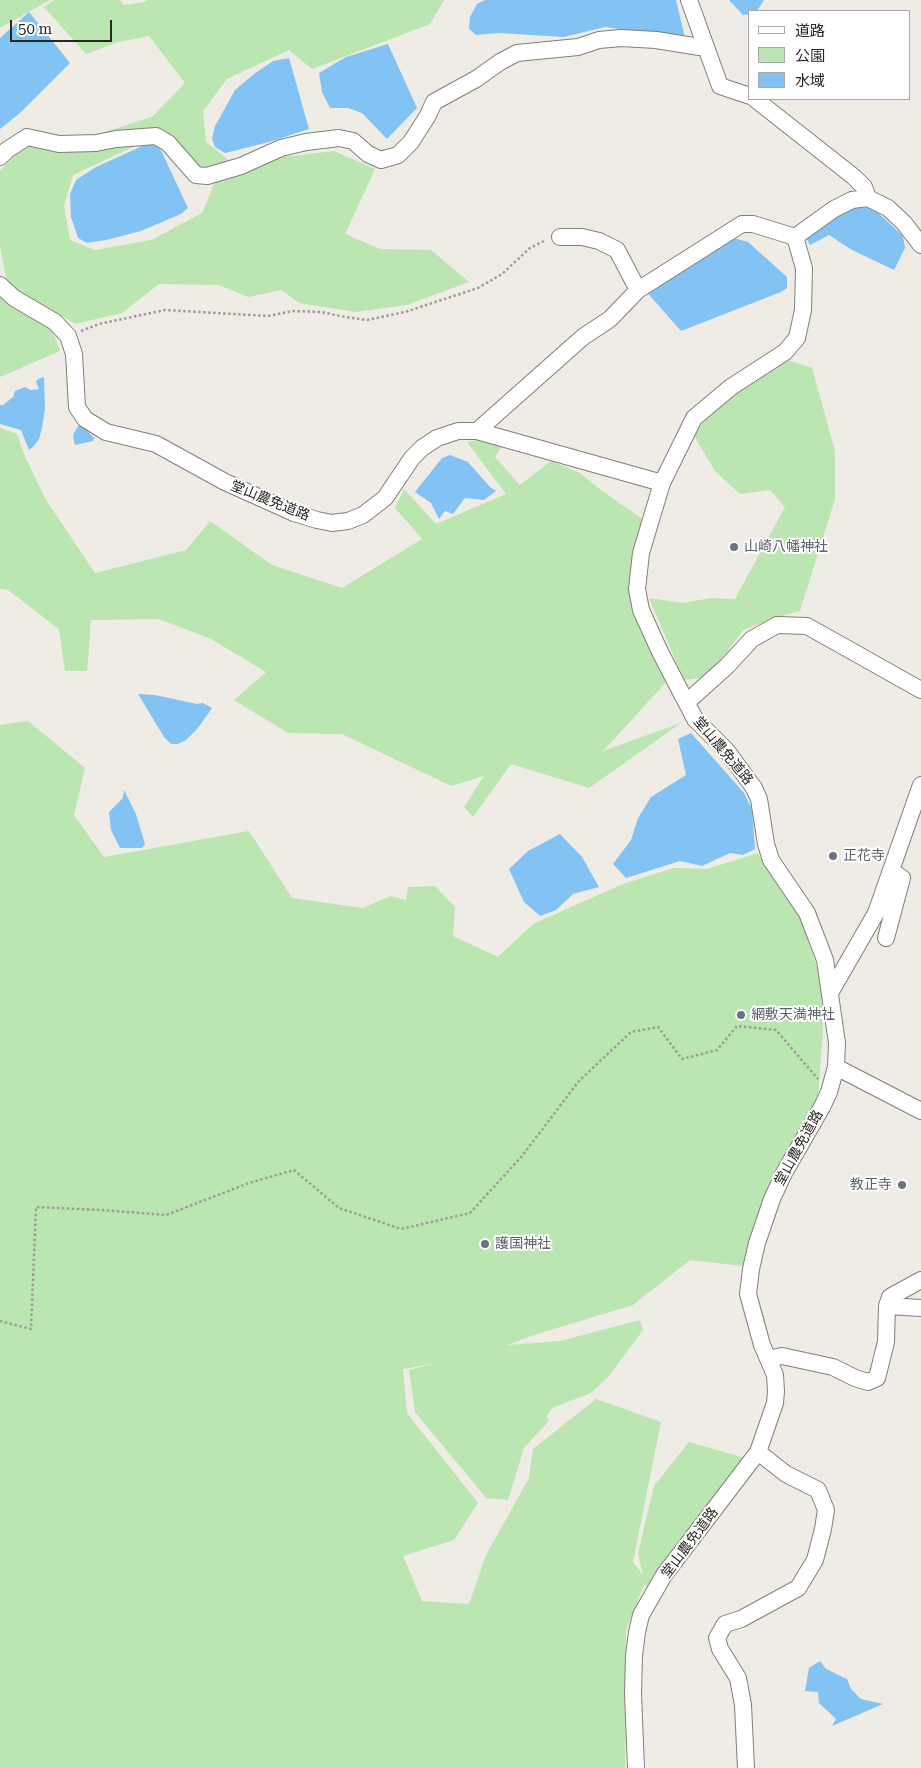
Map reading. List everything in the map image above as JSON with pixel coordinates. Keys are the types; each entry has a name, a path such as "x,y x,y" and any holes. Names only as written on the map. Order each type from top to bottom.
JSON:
{"street":[{"path":"689,0 720,86 748,95"},
{"path":"0,157 27,137 58,144 96,143 116,139 156,136 168,143 196,175 207,176 241,166 281,148 306,142 339,138 353,141 368,154 381,160 398,155 411,142 434,102 476,79 500,62 517,53 578,47 599,40 620,38 656,40 706,48"},
{"path":"756,100 854,177 864,187 868,198"},
{"path":"795,237 834,209 852,200 868,198 888,208 904,223 921,245"},
{"path":"477,431 584,337 610,319 638,290 742,224 753,224 795,237"},
{"path":"560,237 582,237 599,241 617,250 638,290"},
{"path":"662,483 694,418 730,387 785,352 797,338 802,310 804,268 795,237"},
{"path":"0,286 14,298 55,322 68,336"},
{"name":"堂山農免道路","path":"68,336 74,354 77,407 85,419 106,432 156,444 225,482 294,513 317,520 332,523 348,522 363,516 386,498 412,458 422,448 437,438 458,432 477,431 662,483 641,553 637,589 641,610 660,652 695,719 727,752 754,788 759,799 766,844 772,860 807,913 825,960 837,1043 836,1067 829,1092 784,1173 772,1200 757,1243 751,1269 748,1294 762,1345 775,1375 775,1403 758,1452 664,1574 641,1614 634,1656 633,1694 636,1768"},
{"path":"687,702 727,666 752,639 777,625 807,626 921,690"},
{"path":"830,993 876,914 921,785"},
{"path":"886,938 902,878 892,872"},
{"path":"836,1067 921,1111"},
{"path":"768,1359 782,1356 833,1367 868,1382 876,1378 886,1342 887,1306 890,1297 921,1280"},
{"path":"887,1306 921,1308"},
{"path":"746,1768 743,1705 738,1678 720,1649 718,1638 724,1624 741,1619 798,1588 814,1560 823,1529 826,1510 818,1490 786,1474 758,1452"}],"path":[{"path":"68,336 99,324 165,310 268,316 293,311 321,312 367,320 405,312 478,288 502,274 530,248 544,240 560,237"},
{"path":"0,1321 31,1329 36,1207 166,1215 249,1183 294,1170 339,1208 401,1229 470,1213 522,1156 579,1081 631,1032 658,1027 682,1059 717,1050 737,1026 776,1030 829,1092"}],"green space":[{"path":"0,0 50,0 0,28"},
{"path":"54,0 120,0 124,5 147,0 444,0 430,24 312,69 289,50 227,79 203,111 206,142 230,161 202,170 164,135 92,136 152,117 185,83 149,36 118,42 86,54 44,7"},
{"path":"144,142 73,175 64,206 70,240 95,250 151,240 202,213 215,182 283,157 334,151 375,169 345,234 380,249 431,250 469,282 407,305 355,312 299,303 281,290 248,297 219,285 159,284 122,313 75,324 33,302 7,282 0,247 0,171 11,159 29,144"},
{"path":"0,293 51,326 60,351 0,377"},
{"path":"785,359 812,368 835,451 835,499 800,611 774,618 743,630 724,656 703,678 684,680 649,598 683,603 711,598 735,599 785,507 770,490 740,494 715,471 693,434 720,404"},
{"path":"0,428 17,434 25,457 46,500 95,573 186,550 210,521 272,565 342,588 422,539 395,508 404,489 436,524 506,494 467,442 482,439 502,446 495,457 520,485 551,461 580,473 644,520 632,573 670,678 603,751 681,723 589,788 511,764 473,817 464,807 484,776 451,786 342,734 288,733 234,700 266,672 211,639 159,619 91,620 87,671 65,671 59,629 8,590 0,589"},
{"path":"28,721 85,768 74,815 104,857 249,831 292,898 363,908 390,896 406,900 408,887 435,886 455,907 453,936 498,957 533,924 623,884 674,868 707,869 758,853 799,915 821,979 823,1031 818,1096 772,1179 743,1266 690,1260 633,1305 507,1345 560,1341 640,1320 643,1330 608,1377 591,1393 552,1408 547,1416 548,1422 524,1448 508,1500 486,1498 415,1412 409,1370 432,1364 403,1369 407,1413 478,1503 454,1540 403,1556 422,1601 469,1604 486,1555 529,1478 533,1449 596,1399 661,1422 633,1562 643,1575 638,1553 654,1486 689,1442 745,1458 648,1591 645,1582 626,1630 625,1768 0,1768 0,725"}],"water":[{"path":"485,0 676,0 685,38 605,27 564,37 499,33 476,35 469,29 470,17 477,4"},
{"path":"729,0 764,0 758,10 748,10 748,14 743,15"},
{"path":"29,12 70,63 20,113 0,129 0,38"},
{"path":"388,44 417,108 387,139 362,113 348,108 330,108 322,92 319,73 346,57"},
{"path":"289,58 309,129 269,142 225,153 215,147 212,139 215,126 235,90 273,61"},
{"path":"151,142 160,148 188,208 181,214 141,231 87,243 78,238 71,217 70,194 76,180 96,167"},
{"path":"855,207 873,208 903,236 905,248 894,270 852,250 829,235 810,245 805,236"},
{"path":"730,237 748,242 787,277 787,288 681,331 644,289"},
{"path":"44,377 45,409 42,428 39,439 29,450 21,430 0,424 0,405 3,405 13,397 15,391 25,387 31,390 39,389 36,382"},
{"path":"80,423 94,438 93,441 75,445 73,437"},
{"path":"450,455 468,462 490,487 496,491 484,500 465,498 453,514 445,511 439,519 431,503 415,492 442,458"},
{"path":"138,694 155,695 197,704 203,703 212,708 198,728 186,740 178,744 171,744 164,737"},
{"path":"691,733 744,793 752,809 755,849 743,855 730,853 702,866 680,861 626,878 613,864 631,840 638,818 651,797 686,775 678,739"},
{"path":"124,790 136,814 145,844 142,848 120,848 111,830 109,812 123,798"},
{"path":"560,834 582,857 599,887 573,894 556,910 540,916 524,902 509,869 528,851"},
{"path":"820,1661 826,1669 847,1679 851,1689 861,1699 883,1704 832,1726 836,1719 819,1703 818,1692 805,1691 809,1668"}],"place":[{"name":"山崎八幡神社","path":"734,547"},
{"name":"正花寺","path":"833,856"},
{"name":"網敷天満神社","path":"741,1015"},
{"name":"教正寺","path":"902,1185"},
{"name":"護国神社","path":"485,1244"}]}
